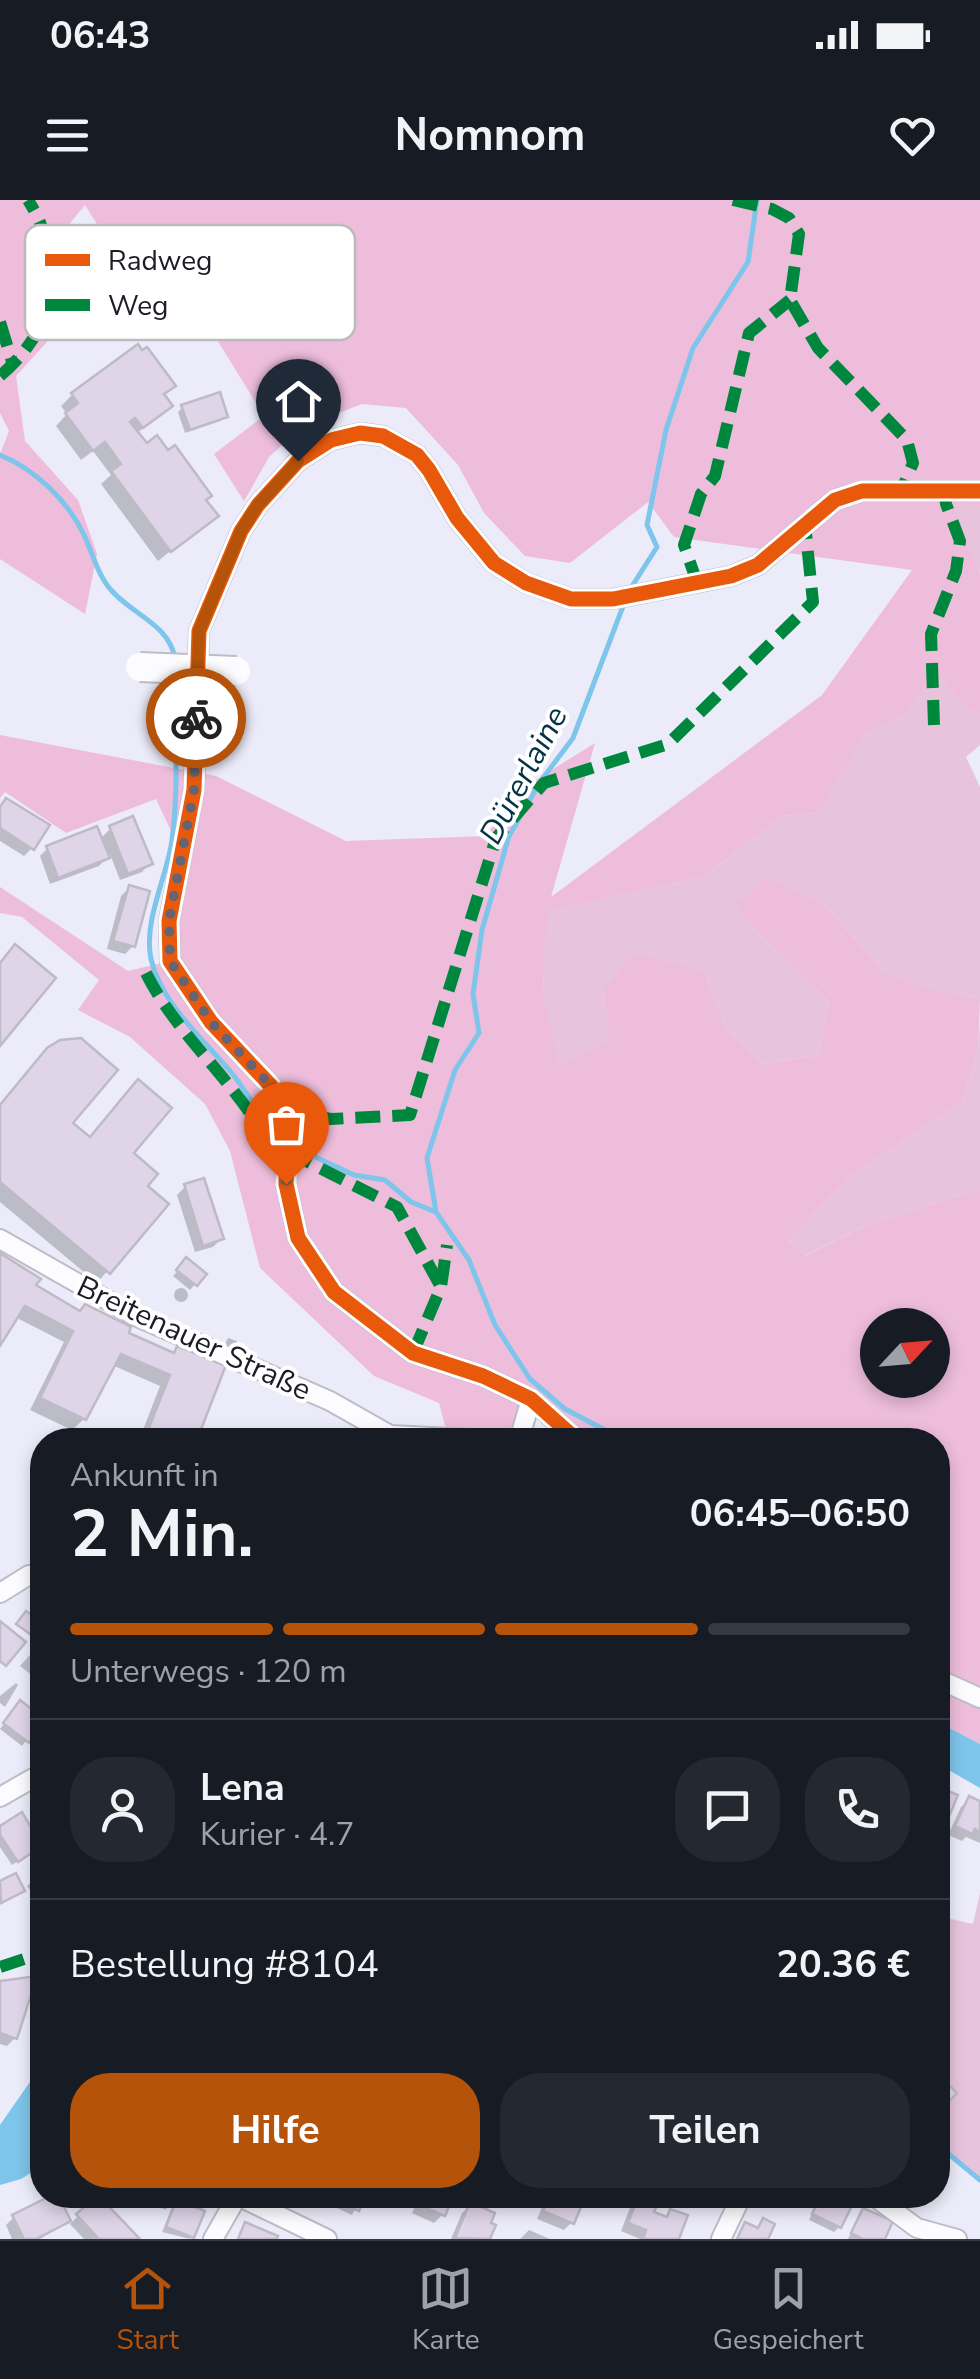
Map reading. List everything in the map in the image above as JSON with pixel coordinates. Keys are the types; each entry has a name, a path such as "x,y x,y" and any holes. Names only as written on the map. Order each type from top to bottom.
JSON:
{"main road":[{"path":"140,668 236,671"}],"street":[{"path":"563,1428 531,1399 483,1376 413,1353 334,1292 298,1238 286,1184 288,1132 271,1086 211,1022 170,961 169,921 194,790 199,631 241,531 258,505 298,461 331,440 360,433 384,436 417,455 474,542 510,574 560,596 613,600 641,596 698,585 758,565 835,500 862,490 980,491"},
{"name":"Breitenauer Straße","path":"0,1238 135,1316 330,1401 376,1428"},
{"path":"523,1428 531,1399"},
{"path":"0,1593 29,1575"},
{"path":"950,1684 980,1698"},
{"path":"0,1797 30,1780"},
{"path":"212,2239 231,2208"},
{"path":"263,2208 327,2239"},
{"path":"721,2239 736,2208"},
{"path":"890,2208 917,2228 957,2239"}],"shaded area":[{"path":"0,200 980,200 980,507 952,502 980,573 980,715 967,710 936,669 907,713 866,731 817,813 782,816 703,877 547,911 543,990 558,1066 610,1041 603,989 635,954 704,971 727,1030 762,1064 819,1055 828,1001 753,927 737,904 765,878 824,904 885,973 927,988 980,999 978,1051 962,1102 847,1178 789,1241 805,1256 870,1224 980,1189 980,1744 950,1728 950,1428 562,1428 531,1400 523,1428 446,1428 439,1403 374,1376 260,1268 230,1151 205,1104 130,1037 78,1010 99,980 22,917 0,913 0,887 128,971 170,961 182,854 156,799 66,833 5,792 0,798 0,735 216,776 346,841 487,836 510,796 595,743 551,897 822,695 912,570 674,537 648,502 570,563 525,556 484,513 458,465 406,408 362,404 302,427 269,457 244,501 214,454 264,416 217,340 355,340 355,225 98,225 85,205 69,225 25,225 25,340 48,340 16,376 25,441 78,500 97,554 85,614 0,559 0,454 9,431 0,413"},
{"path":"951,501 980,507 980,573"},
{"path":"936,668 967,710 980,715 980,745 966,757 980,787 980,999 926,988 885,973 824,904 753,927 828,1001 819,1055 762,1064 727,1030 704,971 603,989 611,1041 557,1067 543,990 546,911 703,877 782,816 816,813 866,730 907,713"},
{"path":"980,1021 980,1189 870,1224 804,1256 789,1241 847,1178 962,1102 978,1051"},
{"path":"980,1893 980,2180 950,2155 950,1919 973,1924"}],"water":[{"path":"950,1728 980,1744 980,1788 950,1771"},
{"path":"30,2082 30,2173 0,2185 0,2125"}],"building":[{"path":"138,344 142,350 147,347 176,386 164,394 173,406 143,428 135,418 130,422 147,443 157,435 168,450 175,445 212,496 206,500 219,516 171,552 111,471 121,464 105,442 93,451 65,413 78,403 71,393"},
{"path":"220,392 228,417 190,430 181,405"},
{"path":"6,798 50,825 34,850 0,828 0,807"},
{"path":"133,816 153,864 128,874 109,826"},
{"path":"97,826 110,858 58,878 46,846"},
{"path":"129,885 150,891 135,947 113,941"},
{"path":"15,944 56,978 0,1046 0,963"},
{"path":"81,1038 118,1070 73,1123 90,1137 138,1079 172,1108 134,1153 158,1174 148,1186 169,1204 110,1274 0,1182 0,1105 47,1048 60,1040"},
{"path":"204,1178 224,1239 203,1246 184,1184"},
{"path":"0,1253 41,1279 36,1285 80,1311 85,1304 131,1327 129,1333 174,1353 177,1346 226,1365 202,1428 149,1428 170,1375 121,1354 86,1420 40,1398 73,1331 25,1306 0,1346"},
{"path":"186,1257 207,1274 197,1286 176,1270"},
{"path":"26,1611 30,1614 30,1634 16,1624"},
{"path":"0,1621 26,1642 6,1666 0,1661"},
{"path":"20,1700 30,1708 29,1743 3,1723"},
{"path":"950,1792 958,1795 950,1814"},
{"path":"969,1796 980,1801 980,1832 975,1829 972,1834 955,1826"},
{"path":"22,1812 30,1826 30,1854 18,1862 0,1835 0,1826"},
{"path":"16,1873 25,1891 1,1903 0,1881"},
{"path":"30,1977 30,1998 17,2039 0,2033 0,1981"},
{"path":"30,2206 64,2208 71,2221 36,2239 24,2239 12,2215"},
{"path":"83,2208 110,2208 140,2239 99,2239 76,2214"},
{"path":"173,2208 205,2211 194,2238 166,2227"},
{"path":"426,2208 448,2208 445,2216"},
{"path":"468,2208 495,2213 491,2223 496,2225 490,2239 455,2238"},
{"path":"544,2208 581,2208 574,2224 543,2211"},
{"path":"634,2208 656,2208 654,2212 667,2217 670,2209 688,2215 679,2239 643,2239 646,2230 628,2223"},
{"path":"815,2208 851,2208 841,2228 812,2214"},
{"path":"863,2208 893,2221 885,2239 863,2239 851,2233"},
{"path":"763,2218 775,2224 768,2239 737,2239 745,2222 758,2228"},
{"path":"245,2222 278,2236 277,2239 238,2239"}],"waterway":[{"name":"Dürerlaine","path":"629,591 657,547 647,525 666,430 693,348 748,262 757,200"},
{"path":"0,455 26,469 60,498 77,522 107,585 166,637 175,659"},
{"name":"Dürerlaine","path":"601,1428 565,1409 530,1379 495,1325 469,1260 436,1212 427,1158 455,1070 479,1033 473,994 482,930 509,836 540,782 573,738 625,601"},
{"path":"175,680 174,820 150,930 151,959 173,1005 281,1138"},
{"path":"294,1147 354,1175 385,1180 411,1202 436,1212"},
{"path":"950,2155 980,2180"}],"marked path":[{"path":"28,200 41,225"},
{"path":"733,200 772,209 789,218 799,234 790,300 818,348 907,440 913,463 902,489"},
{"path":"698,585 684,545 701,494 715,476 749,333 790,300"},
{"path":"0,322 13,365"},
{"path":"0,376 32,340"},
{"path":"934,725 931,634 956,571 960,541 944,490"},
{"path":"282,1111 331,1119 410,1115 496,838 544,783 668,744 813,602 805,524"},
{"path":"146,973 178,1023 253,1117 280,1169"},
{"path":"288,1152 397,1207 441,1287"},
{"path":"413,1353 441,1287 447,1245"},
{"path":"0,1967 30,1957"}],"cycle path":[{"path":"564,1428 531,1399 483,1376 413,1353 334,1292 298,1238 286,1184 288,1132 271,1086 211,1022 170,961 169,921 194,790 199,631 241,531 258,505 298,461 331,440 360,433 383,436 417,455 457,518 494,563 526,583 571,599 613,599 731,576 758,565 835,500 862,491 980,491"}],"way so far":[{"path":"196,718 194,790 169,921 170,961 211,1022 271,1086 288,1132 286,1184"}],"route":[{"path":"196,718 199,631 241,531 258,505 298,461"}]}
